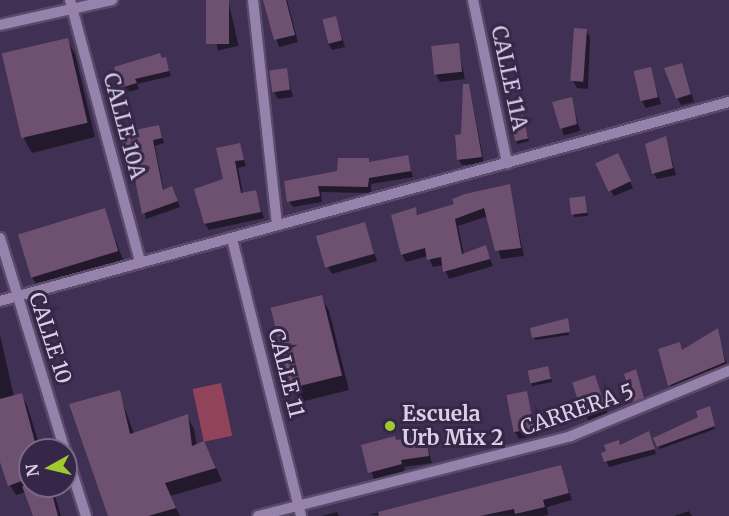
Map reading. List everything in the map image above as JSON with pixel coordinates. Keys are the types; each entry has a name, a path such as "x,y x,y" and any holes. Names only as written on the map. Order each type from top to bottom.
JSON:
{"street":[{"path":"0,25 71,3 112,0"},
{"path":"253,0 277,225"},
{"name":"CALLE 11A","path":"473,0 507,163"},
{"name":"CALLE 10A","path":"71,3 140,261"},
{"path":"0,300 729,102"},
{"name":"CALLE 10","path":"0,238 16,297 62,438"},
{"name":"CALLE 11","path":"232,238 300,510"},
{"name":"CARRERA 5","path":"258,516 300,510 571,436 729,371"},
{"name":"CALLE 10","path":"78,490 86,516"}],"shaded area":[{"path":"221,383 232,436 204,442 193,389"}],"building":[{"path":"206,0 229,0 229,44 206,44"},
{"path":"263,0 286,0 295,35 274,40"},
{"path":"336,16 342,40 328,44 322,19"},
{"path":"574,28 587,29 583,82 570,81"},
{"path":"68,38 88,123 21,138 2,53"},
{"path":"459,43 462,72 434,75 431,46"},
{"path":"160,53 162,58 166,57 169,71 135,79 137,83 120,88 114,67"},
{"path":"682,63 691,94 676,99 664,68"},
{"path":"651,67 658,97 640,101 633,71"},
{"path":"287,68 290,90 272,92 269,71"},
{"path":"463,84 469,84 482,157 457,160 455,135 461,134"},
{"path":"572,97 577,124 560,129 552,102"},
{"path":"523,115 528,138 515,141 510,118"},
{"path":"159,125 162,138 153,140 163,190 172,186 178,201 142,214 128,145 124,146 121,133"},
{"path":"666,136 673,168 652,174 645,144"},
{"path":"240,143 244,160 235,161 241,193 256,190 261,212 204,224 194,189 223,179 216,148"},
{"path":"618,153 631,181 608,192 595,164"},
{"path":"408,155 411,171 369,178 368,187 318,186 320,196 287,202 284,181 337,171 338,158 369,158 369,162"},
{"path":"510,184 521,248 495,251 484,208 455,219 462,254 486,245 490,259 443,272 441,257 427,260 425,248 401,255 391,215 416,207 417,215 454,204 452,199 465,194"},
{"path":"585,196 587,213 571,215 569,198"},
{"path":"105,208 118,251 31,278 18,235"},
{"path":"365,222 374,254 325,268 316,236"},
{"path":"322,295 342,376 291,388 271,308"},
{"path":"568,318 570,332 532,338 530,328"},
{"path":"718,328 725,362 668,386 658,349 680,342 682,350"},
{"path":"548,366 551,379 530,383 528,371"},
{"path":"636,369 644,398 633,402 624,374"},
{"path":"595,375 605,406 582,414 572,382"},
{"path":"120,390 130,434 188,414 192,446 204,441 216,468 165,483 176,508 148,516 108,516 69,404"},
{"path":"527,391 534,428 514,432 506,395"},
{"path":"22,393 34,438 18,438 18,482 8,486 0,462 0,399"},
{"path":"710,406 715,426 657,447 653,438 698,417 696,411"},
{"path":"649,431 655,449 604,462 601,453 606,451 604,445 619,440 620,445"},
{"path":"395,436 396,440 426,436 429,456 401,460 402,464 368,473 361,445"},
{"path":"561,465 569,493 543,500 545,507 515,514 514,509 480,516 379,516 378,512"},
{"path":"26,498 53,498 58,516 33,516"}],"place":[{"name":"Escuela Urb Mix 2","path":"390,426"}]}
